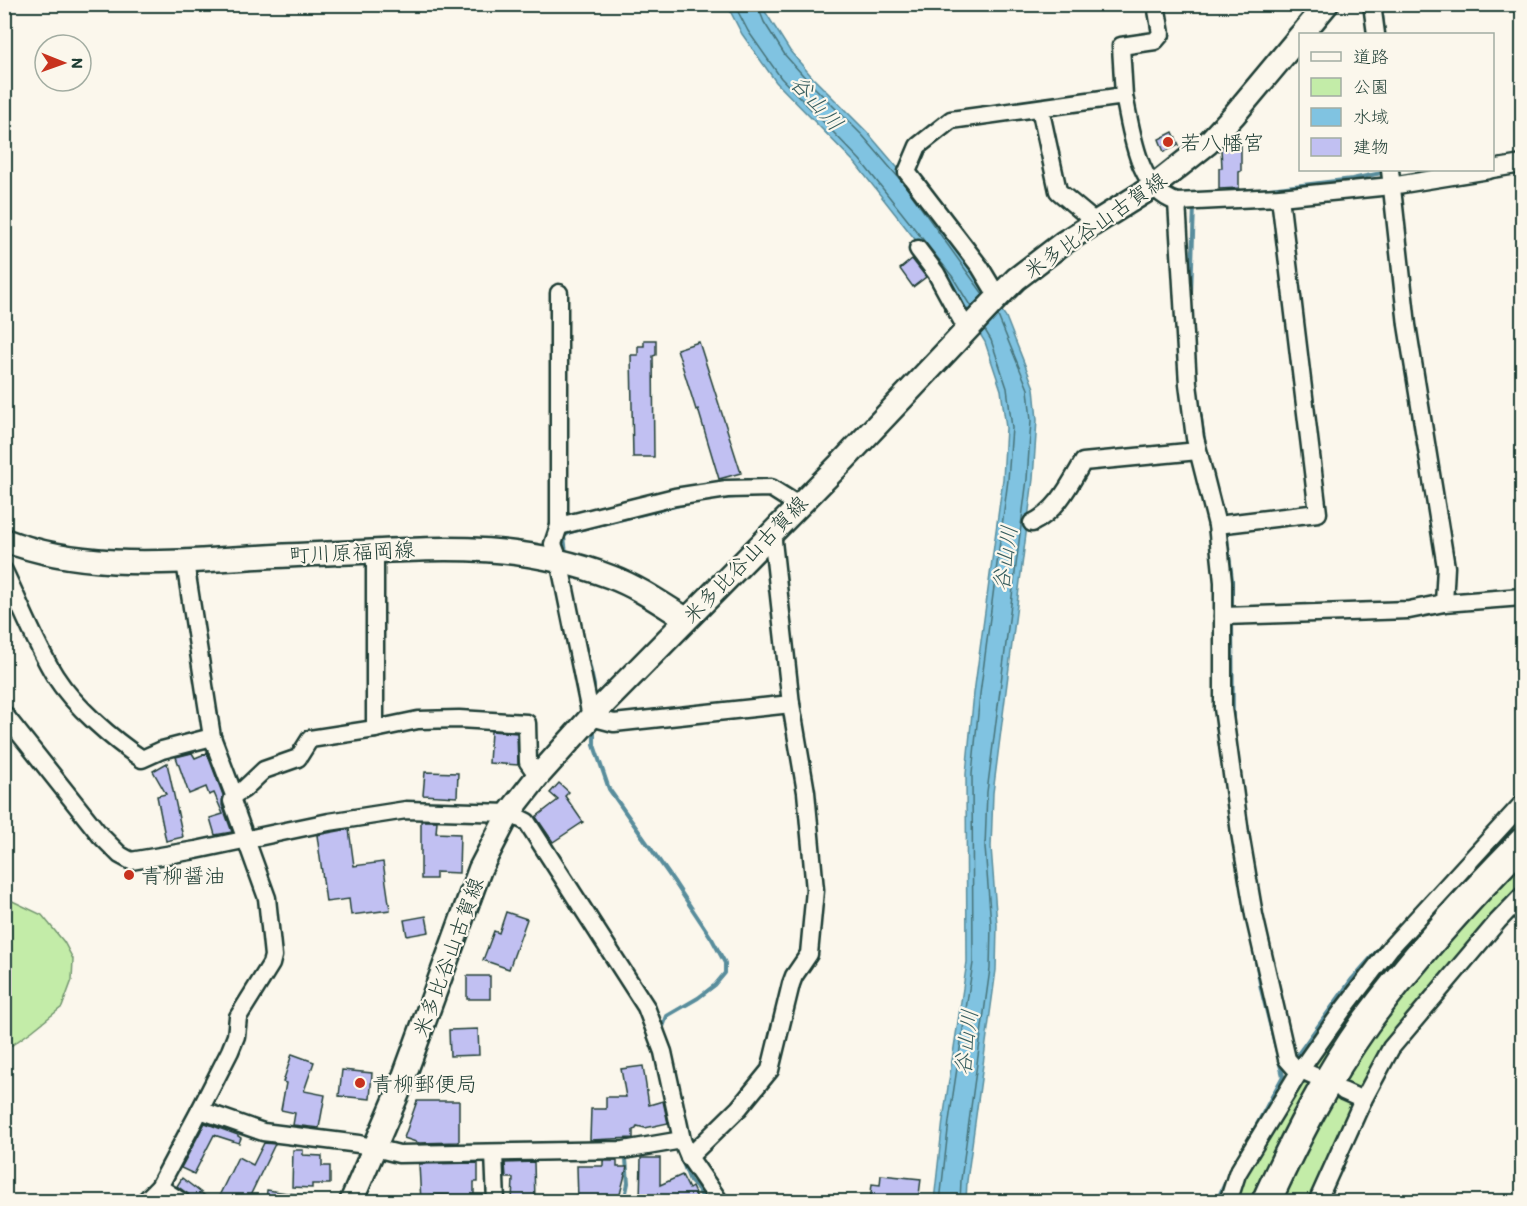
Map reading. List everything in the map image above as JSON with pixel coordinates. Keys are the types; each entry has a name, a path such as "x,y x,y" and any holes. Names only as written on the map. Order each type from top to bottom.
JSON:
{"highway":[{"path":"1266,1202 1317,1099 1366,1023 1421,954 1522,843"},
{"path":"1275,1202 1295,1159 1349,1060 1383,1012 1425,960 1522,854"}],"main road":[{"name":"米多比谷山古賀線","path":"1303,33 1327,4"},
{"name":"米多比谷山古賀線","path":"351,1202 375,1149 429,1011 480,869 510,813 538,776 591,717 844,460 1016,279 1063,243 1154,186 1214,136 1299,37"},
{"name":"町川原福岡線","path":"10,542 81,558 114,562 185,562 440,548 500,550 539,555 614,578 641,591 686,619"}],"street":[{"path":"1156,4 1161,34 1155,41 1121,46 1124,96 1135,146 1145,171 1154,186 1168,199 1177,202 1280,197 1390,178 1469,171"},
{"path":"1372,4 1376,33"},
{"path":"997,299 980,267 907,172 918,147 951,120 1124,96"},
{"path":"1040,108 1058,191 1095,222"},
{"path":"1494,169 1522,164"},
{"path":"1390,178 1407,325 1446,567 1444,603"},
{"path":"1217,525 1318,513 1280,197"},
{"path":"1177,202 1188,384 1198,451 1217,525 1223,582 1223,708 1240,833 1254,915 1287,1059 1294,1067 1317,1077"},
{"path":"918,249 936,273 967,330"},
{"path":"559,293 559,526 553,544 559,561 591,717 614,723 791,704"},
{"path":"1032,523 1046,516 1059,501 1083,462 1198,451"},
{"path":"559,526 675,497 727,489 771,488 798,505"},
{"path":"689,1157 739,1108 770,1070 790,984 809,954 815,890 807,792 791,704 772,532"},
{"path":"10,542 4,570 56,676 76,703 129,751 142,759 162,750 212,737"},
{"path":"375,551 375,729"},
{"path":"144,1202 159,1187 200,1110 230,1051 236,1036 238,1017 271,964 273,956 267,898 232,801 234,795 212,737 185,562"},
{"path":"1223,616 1409,610 1444,603 1522,597"},
{"path":"4,714 100,835 120,855 131,861 329,822 406,810 510,813 527,822 646,1006 663,1052 682,1140 689,1157 720,1202"},
{"path":"234,795 264,770 298,758 310,739 418,720 526,723 528,762 538,776"},
{"path":"1227,1202 1237,1173 1301,1069 1392,947 1522,804"},
{"path":"1317,1202 1363,1100 1391,1048 1498,921 1522,896"},
{"path":"1343,1091 1363,1100"},
{"path":"200,1110 263,1132 359,1144 399,1154 624,1150 682,1140"},
{"path":"494,1153 496,1202"},
{"path":"159,1187 182,1202"}],"green space":[{"path":"1522,810 1522,834 1319,1071 1315,1066 1315,1054 1381,967"},
{"path":"1522,858 1522,886 1504,905 1366,1085 1354,1089 1341,1084 1404,995"},
{"path":"4,897 42,915 64,942 73,959 72,980 62,1007 5,1050"},
{"path":"1302,1078 1322,1084 1262,1201 1232,1202"},
{"path":"1337,1093 1348,1099 1351,1108 1311,1201 1282,1202 1334,1095"}],"water":[{"name":"谷山川","path":"727,5 761,5 790,51 813,78 867,132 908,180 1006,317 1034,388 1037,420 1033,479 993,793 991,847 997,925 996,970 966,1201 934,1201 943,1120 967,962 966,774 974,693 1003,479 1006,428 1001,390 985,342 947,280 856,164 776,82 742,34"}],"building":[{"path":"1173,132 1179,145 1164,152 1159,139"},
{"path":"1228,142 1241,142 1239,188 1219,189 1219,168 1222,168 1221,148 1228,148"},
{"path":"912,259 926,277 913,287 900,269"},
{"path":"644,340 656,340 656,355 653,356 654,457 633,457 631,355 638,355 638,346 644,346"},
{"path":"699,342 741,473 719,479 677,349"},
{"path":"491,731 517,733 518,765 489,763"},
{"path":"192,753 195,758 207,753 223,795 222,805 232,832 215,835 210,818 223,814 214,793 209,795 206,787 189,794 176,757"},
{"path":"167,763 183,837 166,841 157,796 166,794 153,771"},
{"path":"425,772 458,773 457,797 423,795"},
{"path":"559,783 569,792 565,796 583,822 553,842 536,817 558,800 550,793"},
{"path":"421,821 437,821 436,833 460,834 459,873 436,872 436,879 421,879"},
{"path":"349,829 354,866 383,862 390,910 351,915 349,899 326,902 317,835"},
{"path":"506,912 527,919 509,969 483,960 494,931 499,933"},
{"path":"426,916 429,932 407,936 404,920"},
{"path":"467,976 490,976 490,999 467,999"},
{"path":"478,1029 479,1055 450,1056 449,1030"},
{"path":"292,1054 314,1062 304,1091 325,1095 319,1128 293,1125 295,1113 281,1110 286,1083 283,1082"},
{"path":"643,1066 649,1105 663,1101 668,1123 645,1128 637,1126 633,1130 633,1138 590,1140 591,1109 606,1109 606,1097 626,1097 621,1069"},
{"path":"342,1070 372,1073 370,1099 339,1096"},
{"path":"417,1101 459,1101 459,1142 419,1143 404,1138"},
{"path":"205,1123 241,1138 239,1143 214,1135 194,1174 181,1168"},
{"path":"264,1143 275,1144 247,1202 216,1202 238,1157 253,1165"},
{"path":"293,1150 303,1150 303,1155 322,1156 322,1166 330,1166 330,1184 312,1184 312,1188 292,1187"},
{"path":"641,1158 660,1158 660,1185 682,1175 689,1189 692,1187 699,1202 640,1202"},
{"path":"603,1161 617,1161 617,1167 627,1167 618,1202 578,1202 577,1166 603,1166"},
{"path":"534,1162 535,1202 512,1202 513,1178 506,1178 505,1163"},
{"path":"478,1163 478,1182 474,1182 474,1195 430,1195 429,1202 421,1202 419,1164"},
{"path":"881,1175 921,1179 918,1202 870,1202 872,1184 880,1185"},
{"path":"182,1178 213,1202 192,1201 188,1194 177,1186"},
{"path":"267,1190 300,1195 300,1202 266,1202"}],"waterway":[{"path":"1381,4 1384,33"},
{"path":"1252,191 1352,179 1386,172"},
{"path":"1191,294 1194,206"},
{"path":"1196,385 1205,446"},
{"path":"720,498 737,497"},
{"path":"566,554 564,536 570,532 692,502"},
{"path":"1226,529 1232,580 1232,611"},
{"path":"1232,621 1233,725"},
{"path":"584,641 594,685 594,695"},
{"path":"594,727 594,745 609,789 675,883 725,963 725,973 715,985 667,1016 661,1032"},
{"path":"1515,800 1522,792"},
{"path":"1293,1061 1352,979 1384,943"},
{"path":"1247,1143 1283,1076 1261,989 1255,955"},
{"path":"681,1158 690,1181 698,1189 705,1202"},
{"path":"624,1202 628,1183 626,1159"},
{"path":"1216,1202 1229,1175"}],"place":[{"name":"若八幡宮","path":"1168,142"},
{"name":"青柳醤油","path":"129,875"},
{"name":"青柳郵便局","path":"360,1083"}]}
